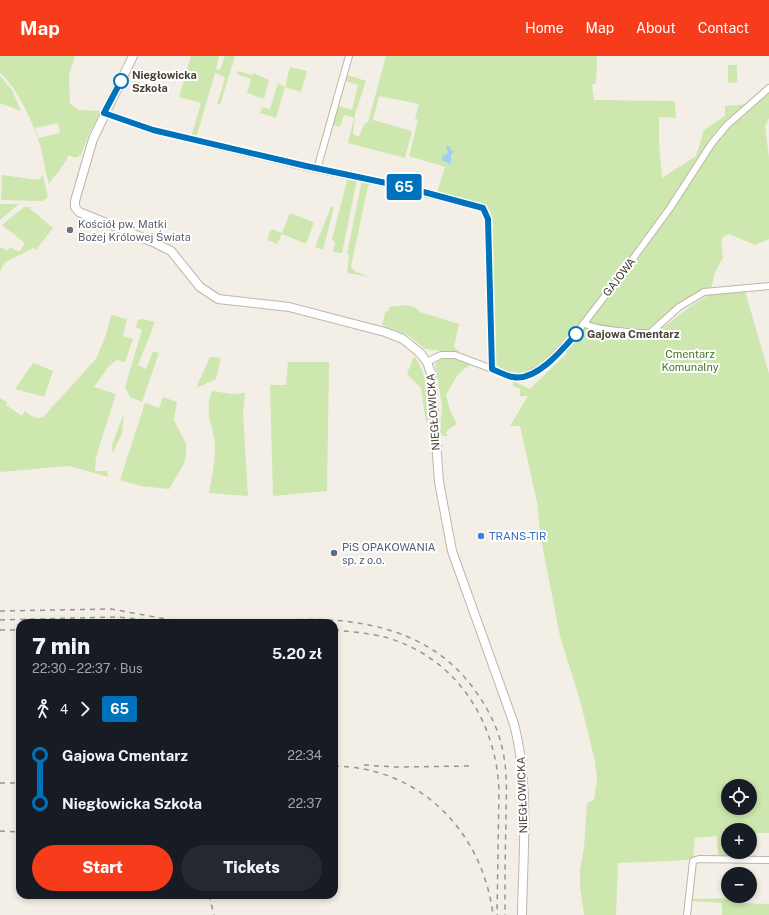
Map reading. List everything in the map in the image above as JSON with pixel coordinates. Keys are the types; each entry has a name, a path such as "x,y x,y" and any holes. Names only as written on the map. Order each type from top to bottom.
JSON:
{"street":[{"name":"NIEGŁOWICKA","path":"133,56 104,113 88,151 74,204 79,212 153,242 171,251 200,287 218,299 289,307 385,332 408,343 427,362 431,373 433,387 439,482 452,551 519,742 523,785 522,915"},
{"path":"317,169 349,56"},
{"name":"GAJOWA","path":"427,362 439,355 452,354 513,378 532,374 553,358 584,323 649,238 712,143 769,88"},
{"path":"104,113 153,130 317,169 405,187 476,205 485,210 488,219 492,369"},
{"path":"584,323 590,326 608,329 648,333 653,332 679,307 704,292 769,286"},
{"path":"687,915 693,861 768,860"}],"green space":[{"path":"0,56 75,56 69,75 70,104 80,110 101,111 87,138 81,155 75,158 69,155 49,184 41,148 30,118 13,88 0,73","holes":["58,123 60,133 38,138 35,128"]},
{"path":"191,56 219,56 216,69 220,70 225,56 235,56 220,105 217,104 225,79 223,76 215,73 196,138 191,137 201,103 179,97"},
{"path":"386,56 597,56 596,83 592,85 594,100 675,101 676,118 659,117 659,142 662,178 696,156 704,130 725,116 725,106 748,104 724,125 634,253 559,349 542,364 528,372 516,375 495,368 488,212 437,193 445,167 409,156 418,120 415,119 419,104 379,96 373,120 412,131 405,158 348,143 354,118 344,115 340,127 332,125 345,74 366,81 355,114 353,134 359,137 364,124 368,122","holes":["345,81 358,85 352,110 339,106","454,150 451,162 445,163 442,156"]},
{"path":"728,65 737,65 737,82 728,83"},
{"path":"290,67 307,71 301,92 285,87"},
{"path":"238,71 252,75 253,73 269,80 264,99 247,93 251,79 237,74"},
{"path":"0,76 12,90 21,111 0,103"},
{"path":"278,83 285,87 276,118 260,113 262,107 270,109"},
{"path":"769,91 769,118 765,126 769,158 769,239 755,245 729,234 723,237 721,240 723,258 715,272 711,289 649,330 622,330 587,323 635,263 721,136"},
{"path":"2,175 39,180 43,175 48,197 42,201 1,200"},
{"path":"348,177 357,179 342,253 333,252 335,242 332,239"},
{"path":"362,180 442,198 443,201 417,197 371,184 368,186 351,266 354,271 369,277 347,273 349,255 347,254"},
{"path":"0,204 19,204 0,220"},
{"path":"24,207 33,207 29,208 53,228 36,250 33,248 4,263 0,272 0,247 8,251 10,247 19,252 25,243 2,225"},
{"path":"331,207 334,207 323,250 315,247"},
{"path":"290,213 314,222 306,244 282,234 277,244 267,240 271,229 282,233"},
{"name":"Cmentarz Komunalny","path":"745,291 769,374 769,833 757,833 757,823 721,823 721,858 711,858 711,855 718,855 717,836 695,838 693,856 702,856 702,858 673,861 618,863 616,915 584,915 580,887 580,869 584,848 587,803 594,800 597,779 595,761 581,704 560,636 541,539 537,502 520,426 510,426 528,396 520,396 520,389 513,386 513,381 530,389 567,353 564,351 586,327 656,336 660,326 664,327 691,306 712,293"},
{"path":"406,305 414,307 420,312 459,324 454,347 460,352 425,349 408,335 382,325 385,313 389,310 389,307"},
{"path":"111,315 127,319 123,336 133,339 125,362 117,360 109,366 94,387 116,394 96,457 95,471 107,471 108,477 70,466 0,472 0,398 7,402 6,405 22,416 25,411 35,417 43,417 96,359 106,335"},
{"path":"142,319 155,322 138,365 146,369 153,351 159,353 142,402 130,397 125,387 142,330 136,327 138,320"},
{"path":"414,356 425,379 428,420 426,423 421,388 407,374"},
{"path":"210,357 221,358 216,379 196,388"},
{"path":"442,357 451,357 473,364 460,373 454,380 446,395 450,410 457,424 446,433 448,436 443,436 440,433 442,406 435,364"},
{"path":"288,362 329,362 327,491 273,496 270,385 286,385"},
{"path":"33,363 53,371 44,397 15,389"},
{"path":"212,391 232,394 245,393 243,412 248,496 209,493 215,452 209,413"},
{"path":"163,397 177,402 174,420 186,444 184,464 169,489 140,486 120,480 145,403 159,408"},
{"path":"124,413 122,433 113,453 112,445"},
{"path":"721,898 721,903 690,901 690,899"},
{"path":"722,903 769,904 769,915 722,915"}],"water":[{"path":"448,145 452,151 455,151 452,154 451,164 442,161 442,156 448,153 446,147"}],"railway":[{"path":"0,611 111,609 166,619"},
{"path":"39,619 116,617 137,619"},
{"path":"0,620 16,620"},
{"path":"338,621 378,627 406,636 433,650 456,668 476,692 489,713 499,736 506,769 505,915"},
{"path":"0,630 16,630"},
{"path":"338,630 382,636 412,648 434,661 453,677 468,696 481,717 490,740 496,765 499,790 497,915"},
{"path":"364,765 395,767 473,766"},
{"path":"338,766 365,769 394,778 419,792 442,810 461,832 476,857 487,885 493,915"},
{"path":"0,783 16,783"},
{"path":"0,831 16,832"},
{"path":"210,899 214,915"}],"bus line":[{"name":"65","path":"121,81 104,113 125,121 153,130 221,147 405,187 451,198 483,208 486,211 488,219 492,369 513,378 528,375 540,369 553,358 576,334"}],"place":[{"name":"Niegłowicka Szkoła","path":"121,81"},
{"name":"Kościół pw. Matki Bożej Królowej Świata","path":"70,230"},
{"name":"Gajowa Cmentarz","path":"576,334"},
{"name":"TRANS-TIR","path":"481,536"},
{"name":"PiS OPAKOWANIA sp. z o.o.","path":"334,553"}]}
